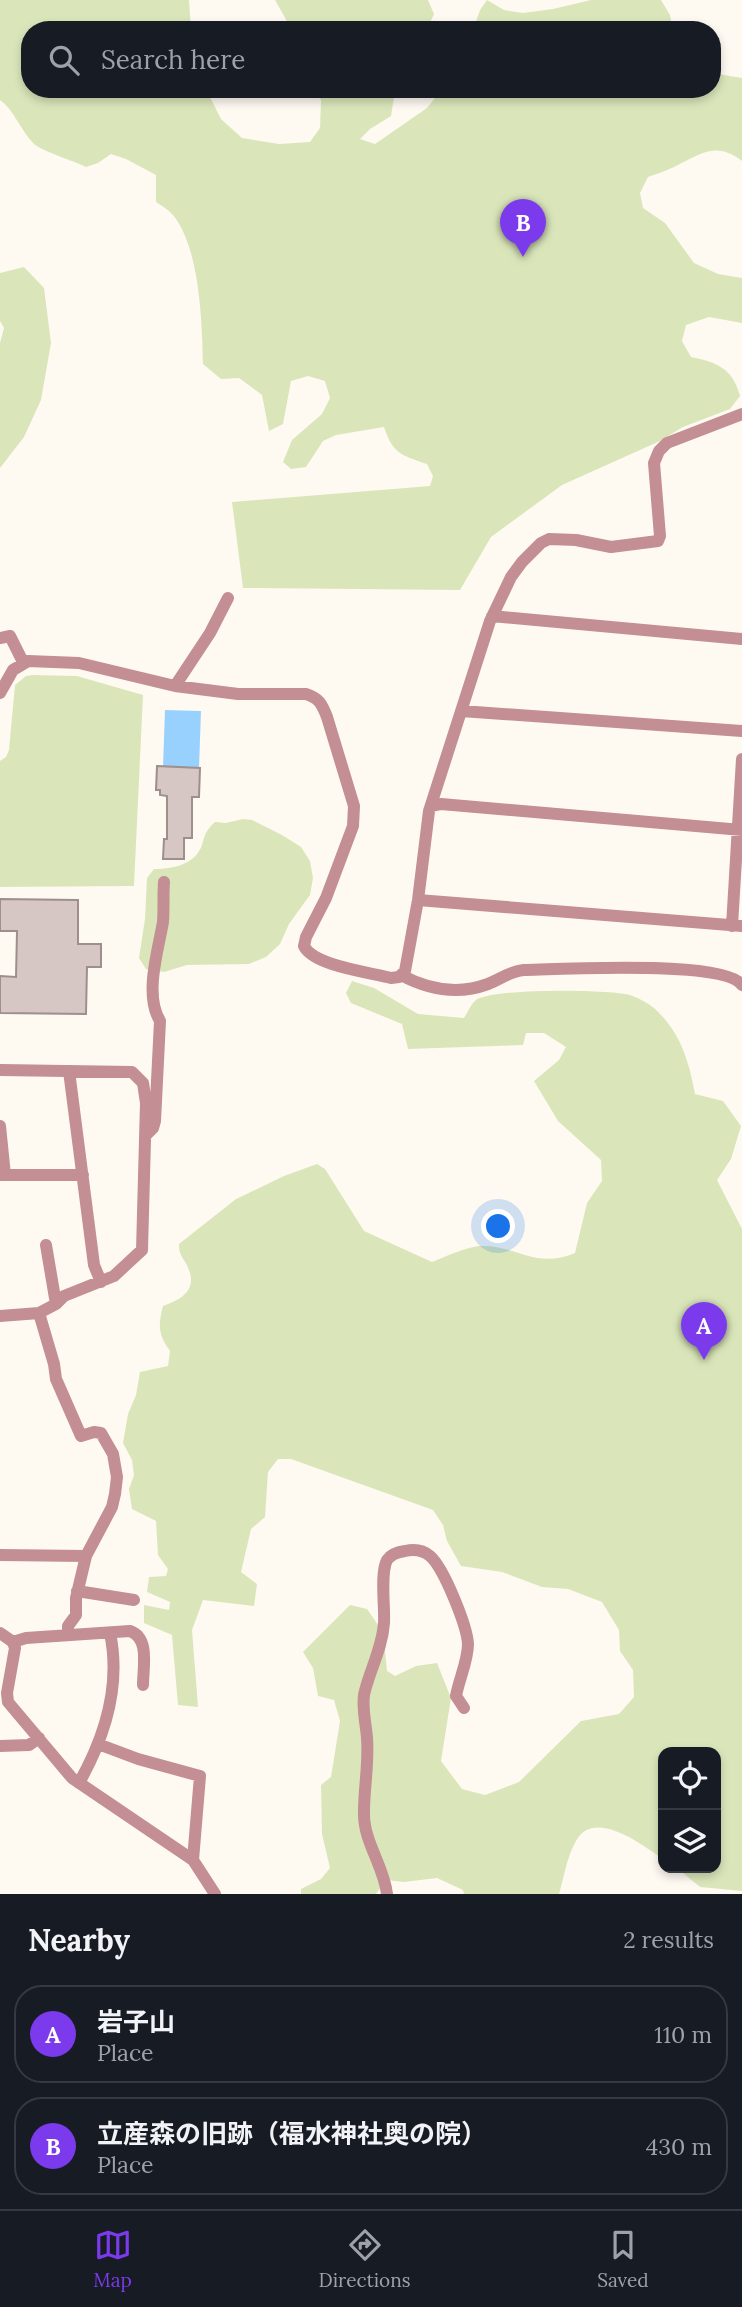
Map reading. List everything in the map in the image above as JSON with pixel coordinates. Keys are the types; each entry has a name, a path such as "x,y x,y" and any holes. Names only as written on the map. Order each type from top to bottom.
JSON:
{"street":[{"path":"0,693 13,670 23,662 89,665 175,685 238,694 306,694 316,697 322,704 354,806 354,816 353,826 326,898 304,946 313,957 328,963 391,978 401,975 405,971 418,900 429,811 492,616 510,577 522,562 549,540 576,540 611,547 658,541 660,536 654,463 659,451 667,443 742,414"},
{"path":"175,685 210,633 228,598"},
{"path":"492,616 742,639"},
{"path":"0,638 10,636 23,662"},
{"path":"461,711 742,731"},
{"path":"418,900 737,926 742,759"},
{"path":"432,806 441,804 739,829"},
{"path":"145,1135 153,1128 155,1121 160,1021 155,1012 155,955 163,918 164,883"},
{"path":"401,975 428,986 460,991 524,970 690,969 731,976 738,979 742,985"},
{"path":"0,1070 132,1072 143,1083 145,1092 142,1250 114,1276 64,1296 56,1304 38,1313 0,1316"},
{"path":"69,1071 94,1265 101,1282"},
{"path":"0,1126 3,1175 83,1175"},
{"path":"46,1245 56,1304"},
{"path":"38,1313 56,1379 81,1436 101,1433 113,1454 117,1477 112,1507 86,1556 76,1615 68,1626 68,1635"},
{"path":"387,1894 382,1872 366,1831 364,1814 368,1781 367,1738 363,1704 382,1634 384,1566 389,1556 401,1551 423,1552 432,1558 440,1571 466,1631 468,1646 456,1696 464,1708"},
{"path":"0,1555 86,1556"},
{"path":"78,1591 134,1600"},
{"path":"13,1642 130,1631 139,1634 143,1641 143,1685"},
{"path":"0,1633 13,1642 15,1648 7,1693 8,1702 72,1778 193,1860 215,1894"},
{"path":"79,1783 98,1744 110,1704 114,1650 110,1633"},
{"path":"0,1746 29,1745 39,1738"},
{"path":"98,1744 138,1759 200,1776 193,1860"}],"green space":[{"path":"0,0 189,0 190,21 21,21 21,98 210,98 221,119 242,138 279,144 310,142 320,128 320,98 394,98 391,116 360,139 375,144 427,108 435,98 721,98 721,74 742,78 742,161 724,151 699,154 648,177 640,193 643,208 665,223 694,263 718,274 742,278 742,323 709,317 686,325 682,341 691,357 716,364 728,373 740,396 730,409 683,427 660,441 562,485 491,537 460,590 243,588 232,502 430,486 433,476 427,464 404,455 395,448 384,427 336,435 323,441 306,467 291,469 283,462 292,440 322,414 330,398 325,381 308,376 291,381 283,424 269,431 262,395 239,378 221,379 203,364 198,286 194,266 182,229 171,213 156,202 156,175 111,154 86,167 44,150 34,144 0,100"},
{"path":"275,0 428,0 434,14 431,21 287,21"},
{"path":"487,0 504,10 523,13 591,0 661,0 671,21 476,21"},
{"path":"24,267 44,288 51,343 41,400 24,437 0,468 0,343 4,328 0,321 0,273"},
{"path":"26,676 77,676 143,695 134,886 0,887 0,761 6,757 9,750 15,685"},
{"path":"252,820 282,835 301,847 310,861 313,878 310,895 289,924 280,944 266,957 249,964 187,965 164,972 146,969 139,958 147,878 154,869 175,867 194,857 215,822 226,823"},
{"path":"352,981 374,988 418,1014 464,1018 476,1000 503,993 577,991 630,995 654,1008 671,1026 686,1058 695,1094 723,1101 741,1126 731,1159 717,1180 742,1229 742,1891 700,1887 683,1873 721,1873 721,1747 658,1747 658,1856 619,1832 595,1828 584,1831 576,1841 559,1894 464,1894 463,1890 437,1878 404,1882 386,1880 376,1894 301,1894 301,1889 321,1879 330,1868 322,1834 321,1785 331,1777 340,1721 334,1700 318,1696 313,1668 303,1652 350,1605 367,1609 383,1632 387,1671 395,1676 416,1666 437,1663 451,1698 441,1761 462,1789 485,1795 519,1782 581,1721 619,1714 634,1697 633,1670 620,1651 619,1630 602,1602 568,1589 542,1587 502,1572 461,1566 447,1541 443,1525 433,1510 291,1459 278,1459 268,1472 265,1517 251,1529 241,1572 257,1584 254,1606 203,1600 192,1630 198,1707 178,1705 172,1635 144,1623 144,1605 169,1610 170,1602 147,1592 149,1577 166,1576 168,1569 158,1555 156,1521 132,1509 129,1489 134,1475 132,1460 123,1443 140,1372 168,1366 170,1351 160,1330 163,1306 181,1298 191,1284 189,1270 179,1244 236,1199 317,1164 325,1169 364,1231 432,1262 479,1246 492,1246 548,1259 575,1253 587,1203 602,1181 601,1160 558,1121 534,1081 559,1060 566,1047 544,1033 526,1033 523,1045 408,1049 402,1024 351,1003 346,993"}],"water":[{"path":"165,710 201,711 199,768 163,767"}],"building":[{"path":"157,766 200,768 199,797 192,797 192,838 184,838 184,859 163,859 164,839 167,839 167,796 160,795 160,790 156,790"},
{"path":"0,899 78,900 78,944 101,944 101,967 87,967 86,1014 0,1013 0,976 16,977 17,931 0,931"}],"place":[{"name":"立産森の旧跡（福水神社奥の院）","path":"523,257"},
{"name":"岩子山","path":"704,1360"}]}
